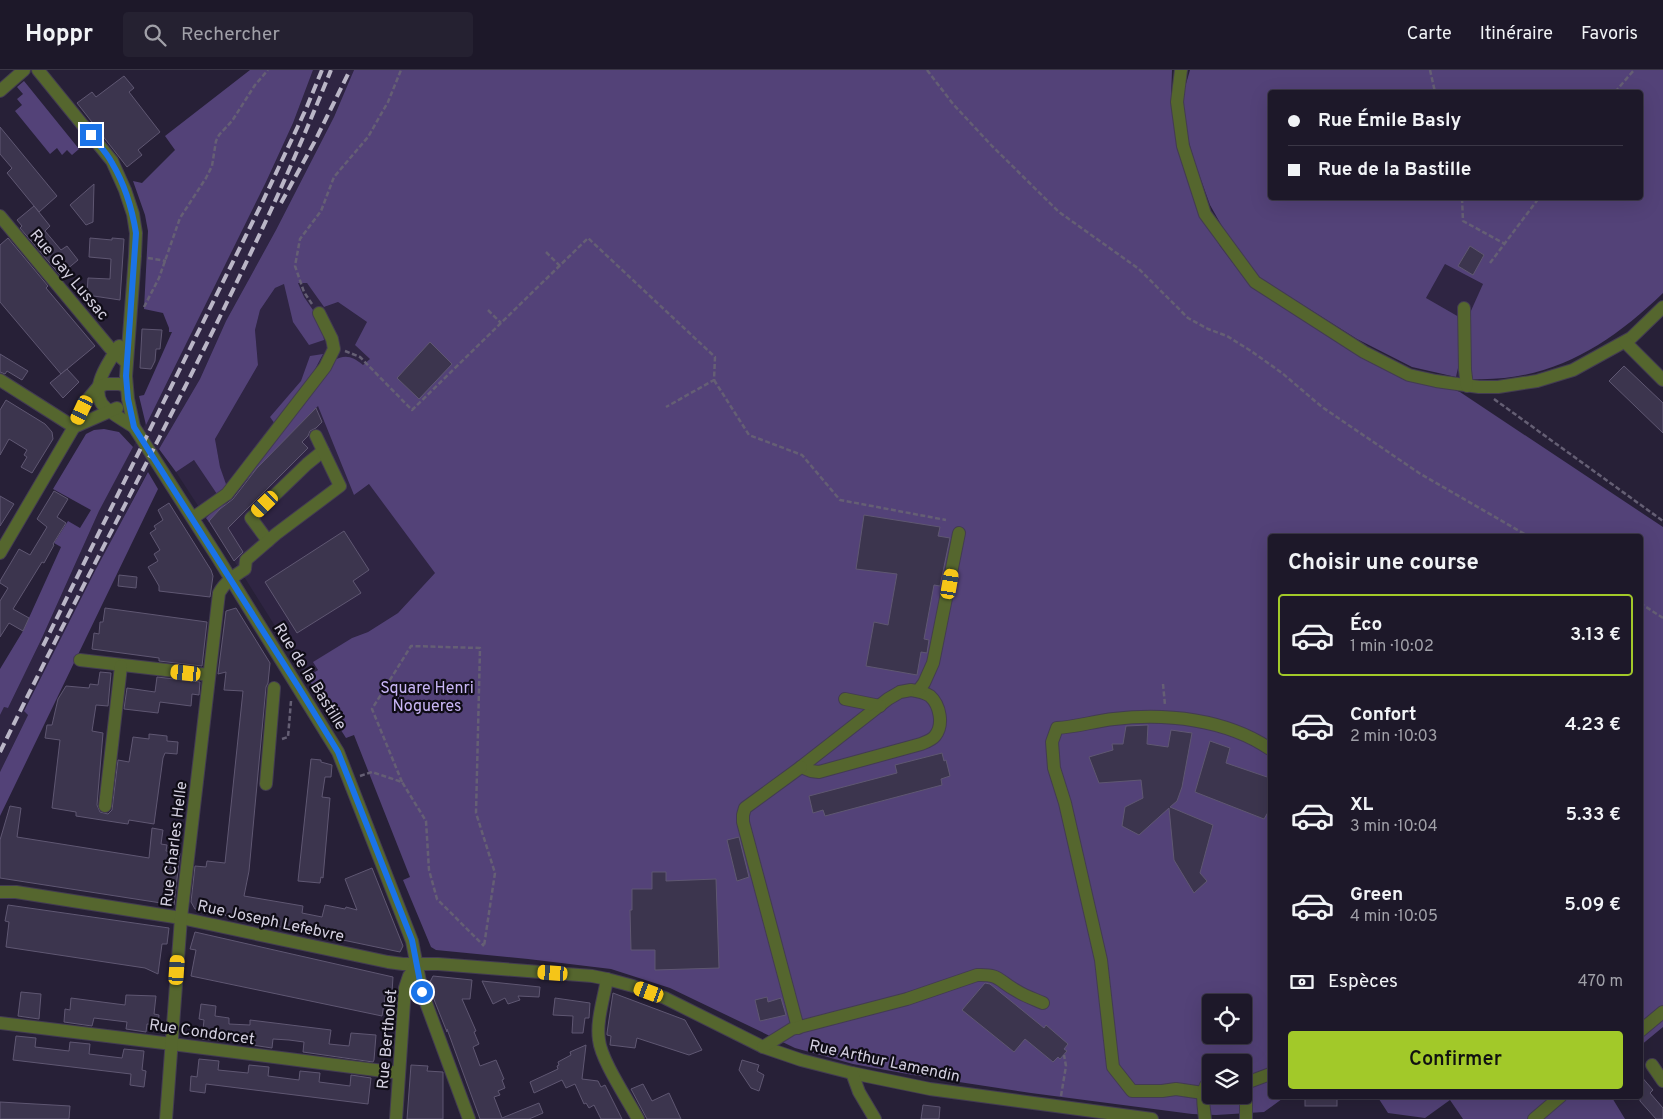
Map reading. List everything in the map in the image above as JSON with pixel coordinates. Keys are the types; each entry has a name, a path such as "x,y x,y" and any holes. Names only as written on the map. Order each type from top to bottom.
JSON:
{"street":[{"path":"0,91 24,70"},
{"name":"Rue de la Bastille","path":"38,70 112,161 133,214 136,233 135,256 126,362 127,393 134,427 193,518 338,752 412,940 422,992 469,1119"},
{"path":"1182,70 1177,102 1183,146 1205,214 1255,282 1364,352 1409,375 1473,386 1498,387 1537,381 1573,370 1632,338 1663,307"},
{"name":"Rue Gay Lussac","path":"0,216 115,352 126,362"},
{"path":"1464,308 1465,370 1473,386"},
{"path":"193,518 227,494 325,367 334,349 332,339 319,313"},
{"path":"0,553 74,428 88,399 98,387 104,372 129,329"},
{"path":"1625,342 1661,374"},
{"path":"0,380 74,428"},
{"path":"74,428 112,412 127,393 119,384 98,387"},
{"name":"Rue de la Bastille","path":"98,387 102,404 134,427"},
{"path":"268,541 251,518 323,451 316,436"},
{"name":"Rue Charles Helle","path":"166,1119 181,918 219,593 222,586 230,578 245,568 246,560 340,486 323,451"},
{"path":"918,691 934,663 959,533"},
{"path":"80,660 209,675"},
{"path":"105,806 120,666"},
{"path":"266,784 274,688"},
{"path":"798,1028 743,822 745,808 900,692 911,690 930,696 939,711 940,719 935,736 921,744 819,772 801,767"},
{"path":"845,699 880,706"},
{"path":"1202,1093 1176,1089 1132,1091 1113,1067 1101,960 1065,803 1054,768 1052,742 1057,728 1112,719 1146,716 1195,720 1219,726 1242,734 1268,748"},
{"name":"Rue Joseph Lefebvre","path":"0,892 16,892 181,918 388,962 417,964"},
{"name":"Rue Arthur Lamendin","path":"417,964 592,976 607,979 666,998 764,1047 801,1060 852,1073 930,1088 1152,1119"},
{"name":"Rue Bertholet","path":"396,1119 405,988 409,976 417,964"},
{"path":"764,1047 792,1029 907,1000 977,975 988,974 997,977 1015,990 1043,1004"},
{"path":"607,979 599,1041 604,1056 638,1119"},
{"path":"1643,1029 1663,1012"},
{"name":"Rue Condorcet","path":"0,1024 399,1073"},
{"path":"1652,1065 1663,1081"},
{"path":"852,1073 875,1119"},
{"path":"1252,1080 1268,1075"},
{"path":"1534,1119 1557,1099"},
{"path":"1204,1104 1205,1119"},
{"path":"1246,1104 1246,1119"}],"path":[{"path":"129,329 147,302 159,278 180,218 212,166 216,141 232,121 255,85 268,70"},
{"path":"319,313 304,292 295,266 300,239 321,211 334,177 368,137 388,102 401,70"},
{"path":"927,70 953,104 992,146 1059,212 1139,270 1188,318 1208,329 1227,336 1251,351 1282,373 1322,407 1419,473 1525,534"},
{"path":"1430,70 1435,90"},
{"path":"1616,90 1634,70"},
{"path":"1462,200 1463,221 1505,244"},
{"path":"1490,263 1538,200"},
{"path":"334,349 349,352 360,357 412,410 588,238 715,357 714,380 749,435 802,455 840,500 946,520"},
{"path":"546,252 560,266"},
{"path":"135,256 166,261"},
{"path":"488,310 501,323"},
{"path":"666,407 714,380"},
{"path":"1473,386 1663,521"},
{"path":"1643,605 1663,618"},
{"path":"350,780 372,772 402,782 426,821 429,870 437,899 484,946 495,873 476,813 480,648 411,646 372,709 402,782"},
{"path":"1163,684 1166,717"},
{"path":"282,748 282,739 288,737 291,696 299,688"},
{"path":"1060,1107 1066,1066 1064,1055"}],"shaded area":[{"path":"313,70 354,70 334,117 276,230 226,321 200,379 159,449 24,710 28,715 0,772 0,715 4,707 8,708 99,511 168,381 266,182 293,123"},
{"path":"1445,264 1483,284 1470,368 1473,379 1456,377 1460,359 1426,298"},
{"path":"307,282 324,307 338,302 367,322 370,359 354,495 383,474 454,553 398,613 368,632 352,638 314,662 318,670 307,677 176,472 194,460 226,487 215,439 258,365 255,330 260,310 275,288 284,284"}],"green space":[{"path":"250,70 313,70 293,123 266,182 146,425 139,396 144,395 172,332 169,332 163,313 144,309 148,231 145,215 133,181 142,183 175,150 165,136"},
{"name":"Square Henri Nogueres","path":"354,70 1172,70 1171,99 1176,128 1200,207 1220,246 1236,267 1261,291 1353,350 1460,392 1663,527 1663,1027 1643,1044 1643,534 1268,534 1268,1099 1282,1099 1264,1112 1216,1115 1192,1114 1031,1093 853,1064 795,1048 670,988 611,969 436,950 431,947 403,880 410,877 354,735 346,738 307,677 318,670 313,662 398,613 435,573 369,484 354,495 318,406 250,476 209,522 206,518 238,486 333,361 341,357 348,357 363,365 370,359 355,345 367,322 338,302 324,307 307,283 298,283 304,297 322,323 324,340 309,345 293,322 284,284 275,288 260,310 255,330 258,365 215,439 220,467 227,487 217,494 194,460 176,472 159,449 200,379 226,321 276,230 334,117"},
{"path":"1190,70 1663,70 1663,293 1622,329 1577,357 1553,367 1528,374 1501,378 1473,379 1470,368 1470,313 1483,284 1445,264 1426,298 1459,317 1460,359 1456,377 1412,367 1357,339 1257,276 1223,228 1210,205 1185,129 1183,94"},
{"path":"24,81 79,149 72,155 67,150 62,155 57,148 50,154 15,111 22,105 17,99 23,94 17,87"},
{"path":"323,354 303,392 275,424 270,417 301,381 310,356"},
{"path":"104,429 119,432 133,447 99,511 8,708 4,707 0,715 0,669 23,631 61,547 54,543 68,521 80,528 91,510 53,489 86,434 94,430"},
{"path":"148,472 158,489 0,816 0,772 28,715 24,711"},
{"path":"1379,1099 1613,1099 1625,1119 1463,1119 1450,1100 1425,1118 1388,1113"}],"building":[{"path":"124,76 134,88 129,92 160,132 138,150 142,155 127,167 77,103 92,92 96,97"},
{"path":"0,127 57,196 39,212 7,173 12,168 0,154"},
{"path":"94,184 93,222 86,225 70,205"},
{"path":"34,206 50,226 45,231 61,250 67,246 78,260 60,275 20,228 22,226 17,220"},
{"path":"8,238 48,286 46,288 95,346 61,374 0,302 0,245"},
{"path":"90,238 124,239 120,300 87,295 88,278 110,279 111,259 89,257"},
{"path":"1470,246 1484,255 1473,275 1458,266"},
{"path":"142,329 162,330 160,349 156,349 155,361 151,369 140,368"},
{"path":"430,342 452,364 419,399 397,378"},
{"path":"0,354 28,371 22,380 7,371 5,374 0,372"},
{"path":"1624,366 1663,403 1663,433 1609,381"},
{"path":"67,369 79,382 63,398 50,383"},
{"path":"6,400 45,424 52,432 53,439 32,473 21,467 27,457 24,455 27,450 9,439 0,455 0,410"},
{"path":"316,408 322,422 310,431 302,442 308,448 228,528 243,552 234,561 209,521 233,499 257,468"},
{"path":"54,491 68,499 57,517 66,523 44,563 42,562 13,609 29,618 23,631 9,623 0,637 0,601 8,588 0,583 0,581 19,549 30,555 47,527 37,519"},
{"path":"0,496 14,504 0,526"},
{"path":"169,503 211,570 213,576 210,597 159,591 159,586 148,567 158,561 154,554 160,550 150,533 156,529 154,526 163,520 158,510"},
{"path":"864,515 940,527 938,536 950,538 940,586 934,585 924,639 929,640 927,653 921,652 917,675 866,666 874,622 888,625 897,574 856,569"},
{"path":"344,531 369,570 353,581 361,593 297,633 265,582"},
{"path":"119,575 137,577 136,588 118,586"},
{"path":"105,608 207,622 202,666 159,661 159,658 92,649 94,633 99,634 100,622 103,622"},
{"path":"236,608 270,663 266,687 249,871 244,896 303,906 302,913 322,917 325,905 357,910 345,879 372,868 403,946 400,952 195,909 191,902 195,866 206,867 207,861 225,863 243,691 224,690 226,672 218,674 226,611"},
{"path":"100,672 111,673 108,706 96,705 92,731 103,733 97,805 100,812 108,814 112,810 118,760 129,762 133,737 149,739 149,734 167,736 167,741 178,742 177,754 165,753 163,758 154,824 129,820 128,824 76,816 76,812 52,808 60,740 45,738 47,725 52,725 58,699 66,686 89,688 90,684 98,685"},
{"path":"157,677 200,682 199,695 192,694 191,706 160,702 158,713 124,709 127,688 155,692"},
{"path":"1148,725 1147,744 1168,747 1171,730 1192,733 1182,787 1177,801 1170,807 1213,825 1200,873 1207,881 1194,893 1174,860 1169,808 1139,835 1122,826 1125,807 1143,798 1141,780 1099,783 1089,757 1113,750 1112,744 1123,744 1126,726"},
{"path":"1210,741 1230,748 1226,763 1268,777 1268,812 1264,819 1195,792"},
{"path":"942,753 950,776 941,779 942,785 825,816 823,810 813,813 809,796 897,773 895,765"},
{"path":"311,759 321,760 321,762 332,765 331,777 325,777 322,797 330,798 323,878 321,877 320,883 298,881"},
{"path":"10,806 21,808 17,837 149,858 152,828 163,830 161,844 167,845 166,851 180,853 174,905 0,878 0,840"},
{"path":"739,837 749,877 737,881 727,840"},
{"path":"652,872 666,872 666,881 716,879 719,968 655,970 655,950 631,950 630,910 632,910 632,889 652,889"},
{"path":"8,905 169,928 167,944 162,944 158,974 145,968 6,947 9,922 5,921"},
{"path":"195,932 393,977 392,993 386,992 382,1016 191,976 196,950 190,949"},
{"path":"433,976 472,980 470,999 462,999 476,1031 474,1032 479,1044 473,1047 480,1066 496,1060 504,1079 502,1080 505,1088 498,1091 500,1095 494,1097 502,1118 539,1103 543,1113 529,1119 480,1119 447,1029 447,1032 429,987"},
{"path":"482,981 540,987 539,997 518,996 520,1000 508,1004 505,998 493,1004"},
{"path":"985,983 990,984 1044,1028 1046,1025 1068,1044 1064,1049 1067,1051 1060,1059 1058,1057 1053,1062 1025,1039 1014,1052 962,1010"},
{"path":"21,992 41,994 39,1019 18,1016"},
{"path":"613,993 685,1020 702,1050 689,1055 637,1038 635,1048 610,1045 611,1036 607,1035 607,1033"},
{"path":"126,995 156,996 154,1014 159,1015 158,1025 147,1024 146,1032 126,1029 127,1022 94,1018 92,1026 64,1022 65,1009 70,1010 71,998 125,1005"},
{"path":"767,997 768,1002 781,998 786,1015 760,1021 755,1000"},
{"path":"555,998 590,1003 589,1018 585,1018 583,1033 572,1033 573,1016 553,1015"},
{"path":"201,1004 216,1006 215,1016 229,1018 229,1024 250,1025 250,1020 331,1030 329,1044 349,1046 351,1033 376,1035 374,1060 373,1062 303,1052 304,1042 289,1040 273,1039 272,1048 252,1045 253,1036 223,1033 222,1041 202,1039 204,1020 199,1019"},
{"path":"16,1036 36,1038 35,1047 69,1051 70,1042 90,1044 89,1054 122,1058 124,1049 144,1051 142,1070 146,1071 144,1087 130,1085 131,1074 13,1060"},
{"path":"586,1045 582,1079 598,1081 601,1087 605,1085 622,1119 601,1119 594,1105 589,1108 586,1103 584,1104 575,1084 566,1088 562,1080 534,1093 530,1082 558,1069 558,1062 571,1055 570,1052"},
{"path":"199,1059 219,1061 218,1070 248,1073 249,1065 269,1067 268,1076 299,1080 300,1071 320,1073 319,1082 350,1086 351,1075 371,1078 368,1104 206,1084 205,1093 190,1091 191,1076 197,1077"},
{"path":"742,1060 759,1065 757,1071 764,1075 759,1091 751,1088 739,1070"},
{"path":"411,1065 428,1066 427,1071 443,1072 443,1119 407,1119"},
{"path":"1643,1078 1653,1090 1650,1093 1663,1108 1663,1119 1656,1119 1640,1099 1643,1099"},
{"path":"643,1084 652,1101 669,1093 681,1119 647,1119 631,1089"},
{"path":"1305,1099 1337,1099 1337,1106 1305,1106"},
{"path":"0,1102 70,1106 69,1119 0,1119"},
{"path":"923,1105 940,1107 939,1119 921,1119"}],"railway":[{"path":"43,646 262,203 322,70"},
{"path":"0,752 239,278 287,175 331,70"},
{"path":"281,203 315,141 350,70"}],"route":[{"path":"91,135 112,161 133,214 136,233 126,362 128,399 134,427 338,752 412,940 422,992"}]}
